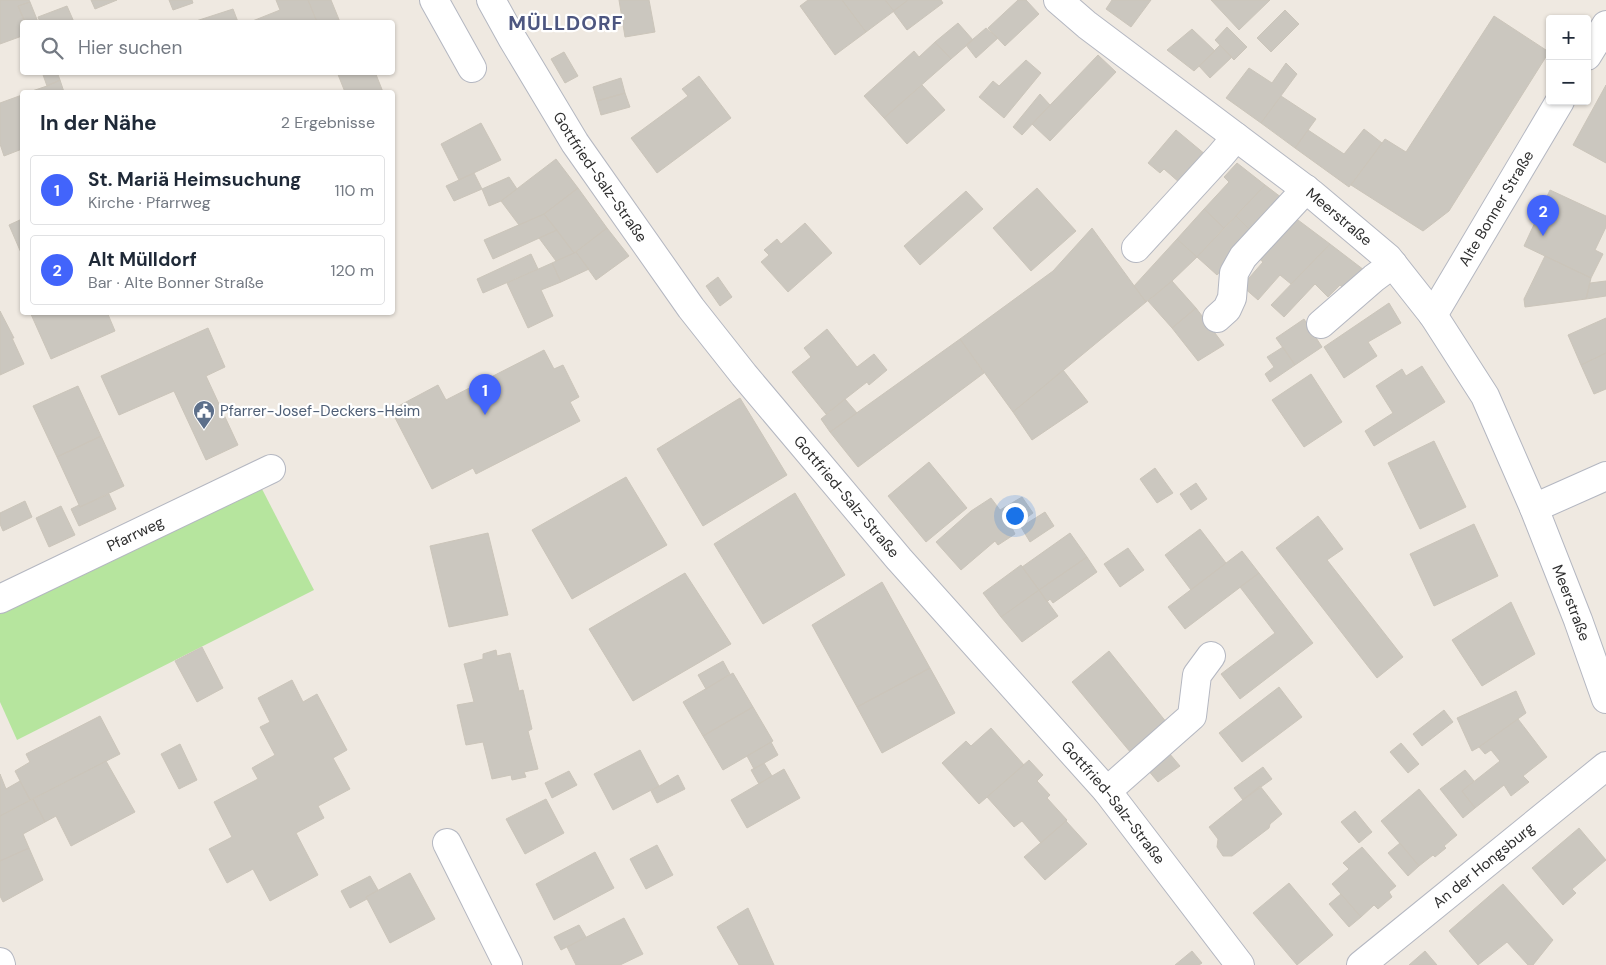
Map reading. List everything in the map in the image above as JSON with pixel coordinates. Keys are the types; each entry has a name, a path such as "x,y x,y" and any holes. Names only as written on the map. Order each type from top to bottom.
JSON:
{"street":[{"path":"434,0 472,68"},
{"name":"Gottfried-Salz-Straße","path":"492,0 512,38 575,143 691,308 744,375 899,559 1107,791 1240,965"},
{"name":"Meerstraße","path":"1058,0 1087,25 1306,189 1393,264 1433,315 1485,396 1534,508 1578,620 1606,699"},
{"path":"1591,49 1606,25"},
{"name":"Alte Bonner Straße","path":"1433,315 1558,105"},
{"path":"1136,248 1221,156 1236,137"},
{"path":"1217,318 1228,309 1232,298 1234,273 1243,257 1306,189"},
{"path":"1321,324 1393,264"},
{"name":"Pfarrweg","path":"0,599 271,469"},
{"path":"1534,508 1606,476"},
{"path":"1107,791 1192,716 1197,675 1212,656"},
{"name":"An der Hongsburg","path":"1361,965 1606,766"},
{"path":"447,843 508,965"}],"green space":[{"path":"262,489 314,590 17,740 0,702 0,614"}],"building":[{"path":"0,0 29,0 30,2 18,6 24,20 20,20 20,37 0,44"},
{"path":"91,0 117,0 95,9"},
{"path":"169,0 192,0 193,3 173,10"},
{"path":"276,0 308,0 316,20 255,20 280,10"},
{"path":"308,0 331,0 339,20 316,20"},
{"path":"619,0 649,0 655,32 625,37"},
{"path":"808,0 842,0 866,32 835,55 800,6"},
{"path":"842,0 885,0 894,11 866,32"},
{"path":"885,0 908,0 894,11"},
{"path":"908,0 941,0 943,3 907,30 893,11"},
{"path":"1018,0 1026,0 1039,14 1005,46 988,28"},
{"path":"1112,0 1151,0 1131,27 1106,9"},
{"path":"1211,0 1270,0 1239,30"},
{"path":"30,2 37,20 24,20 18,6"},
{"path":"67,6 73,20 39,20 38,17"},
{"path":"233,9 237,20 199,20"},
{"path":"1285,10 1299,24 1271,52 1257,38"},
{"path":"1494,16 1546,50 1546,57 1449,211 1423,231 1351,185 1385,139 1406,152"},
{"path":"958,23 973,40 951,59 935,42"},
{"path":"1227,27 1247,47 1234,60 1215,40"},
{"path":"986,28 998,38 976,58 966,45"},
{"path":"1192,29 1215,51 1194,71 1167,50"},
{"path":"935,42 951,59 884,118 864,96 914,51 919,57"},
{"path":"1220,45 1232,57 1210,78 1199,66"},
{"path":"564,52 578,76 565,83 551,59"},
{"path":"1098,55 1116,72 1050,141 1032,124"},
{"path":"1026,60 1041,73 1004,118 979,97 993,81 999,86"},
{"path":"1286,63 1297,74 1261,123 1226,98 1249,68 1272,83"},
{"path":"43,75 58,75 60,80 47,86"},
{"path":"338,75 376,75 382,90 344,90"},
{"path":"699,76 731,118 657,173 631,138 688,96 682,89"},
{"path":"621,78 625,93 597,101 593,87"},
{"path":"60,80 63,90 35,90"},
{"path":"922,85 945,110 907,144 884,118"},
{"path":"1606,85 1606,163 1573,145"},
{"path":"625,93 630,107 601,115 597,101"},
{"path":"1040,94 1050,105 1022,135 1013,127"},
{"path":"20,96 20,150 4,156 0,144 0,103"},
{"path":"1281,96 1316,119 1295,148 1261,123"},
{"path":"481,123 501,160 459,180 441,144"},
{"path":"1364,129 1382,143 1349,187 1295,148 1308,130 1344,154"},
{"path":"1176,130 1206,155 1180,183 1164,169 1160,173 1148,163"},
{"path":"556,159 578,188 544,214 519,225 501,201"},
{"path":"1237,163 1265,185 1224,228 1204,209 1229,182 1224,177"},
{"path":"474,173 482,189 454,201 446,186"},
{"path":"509,177 517,189 501,201 489,206 482,189"},
{"path":"1265,185 1286,201 1254,234 1236,216"},
{"path":"578,188 607,228 574,253 544,214"},
{"path":"1037,188 1076,231 1031,271 993,228"},
{"path":"1550,190 1606,216 1606,227 1595,250 1603,254 1591,278 1524,246"},
{"path":"966,191 983,209 920,265 904,246"},
{"path":"1204,209 1224,228 1197,257 1177,239"},
{"path":"544,214 557,230 493,259 484,240"},
{"path":"1236,216 1254,234 1217,275 1197,257"},
{"path":"1294,217 1330,244 1291,284 1280,275 1258,300 1242,286 1263,262 1257,257"},
{"path":"20,220 20,250 9,225"},
{"path":"805,223 832,253 788,292 761,262 769,255 764,250 777,239 781,244"},
{"path":"607,228 629,256 596,280 576,252"},
{"path":"1092,228 1146,302 1013,412 960,339 1053,271"},
{"path":"557,230 574,253 556,261 539,238"},
{"path":"1177,239 1197,257 1146,302 1134,286"},
{"path":"1330,244 1364,270 1345,290 1340,285 1328,297 1315,284 1284,317 1271,305"},
{"path":"576,252 589,269 561,282 552,263"},
{"path":"531,254 538,269 483,293 477,279"},
{"path":"1545,256 1591,278 1586,299 1525,307 1524,299"},
{"path":"552,263 561,282 541,290 553,316 528,328 507,283"},
{"path":"718,277 732,297 720,306 706,286"},
{"path":"1172,281 1196,308 1172,328 1148,301"},
{"path":"1606,281 1606,296 1586,299 1590,283"},
{"path":"1389,303 1401,323 1368,342 1377,356 1344,378 1324,347"},
{"path":"1196,308 1224,345 1198,361 1172,328"},
{"path":"0,311 14,338 12,338 24,364 0,375"},
{"path":"31,315 108,315 115,331 51,359"},
{"path":"1606,318 1606,353 1581,365 1568,335"},
{"path":"1304,319 1322,347 1295,365 1276,338"},
{"path":"208,328 225,367 206,376 238,445 206,460 174,391 119,415 101,376"},
{"path":"827,329 857,367 874,354 887,370 869,385 867,382 826,414 792,372 811,357 804,348"},
{"path":"960,339 984,373 858,467 830,432"},
{"path":"1283,347 1295,365 1270,382 1265,374 1274,367 1267,357"},
{"path":"544,350 554,369 563,365 579,397 570,402 580,421 476,474 473,468 432,489 391,410 438,385 446,400"},
{"path":"1606,353 1606,389 1594,394 1581,365"},
{"path":"1422,366 1445,402 1374,446 1365,431 1393,413 1376,386 1402,369 1406,376"},
{"path":"1063,370 1088,402 1032,440 1013,412"},
{"path":"1311,374 1342,422 1304,447 1272,400"},
{"path":"78,386 101,436 57,457 33,406"},
{"path":"740,398 787,475 703,526 657,449"},
{"path":"845,399 857,413 830,432 821,419"},
{"path":"101,436 124,486 80,507 57,457"},
{"path":"1434,441 1466,507 1420,529 1388,463"},
{"path":"929,462 967,508 926,542 888,496"},
{"path":"1155,468 1173,493 1157,503 1140,479"},
{"path":"626,477 667,545 572,599 532,530"},
{"path":"1196,483 1207,499 1191,510 1180,494"},
{"path":"795,493 845,575 763,624 714,544"},
{"path":"109,494 116,509 79,526 71,509"},
{"path":"1022,497 1033,513 1012,528 1015,534 998,545 995,541 961,570 936,542 971,511 991,498 1000,510"},
{"path":"25,501 32,517 3,531 0,524 0,513"},
{"path":"61,506 75,535 49,547 36,518"},
{"path":"1045,512 1054,526 1030,542 1021,527"},
{"path":"1318,516 1343,549 1327,560 1403,657 1377,678 1276,548"},
{"path":"1474,524 1498,576 1434,606 1410,554"},
{"path":"1200,529 1226,563 1191,590 1165,555"},
{"path":"488,533 508,615 449,627 430,546"},
{"path":"1070,533 1087,557 1039,590 1022,567"},
{"path":"1128,548 1144,570 1120,587 1104,564"},
{"path":"1242,551 1259,573 1185,629 1168,607"},
{"path":"1087,557 1097,572 1053,603 1050,599 1047,602 1039,590"},
{"path":"1021,565 1039,590 1001,617 983,593"},
{"path":"685,573 731,644 633,701 589,629"},
{"path":"1259,573 1313,643 1240,699 1221,674 1275,633 1240,587"},
{"path":"882,582 930,668 857,707 812,625"},
{"path":"1039,590 1058,616 1022,642 1001,617"},
{"path":"1511,602 1535,654 1482,686 1452,640"},
{"path":"202,647 223,688 197,702 175,661"},
{"path":"496,650 497,656 510,653 519,691 523,690 532,729 528,731 538,769 524,772 526,777 512,780 511,775 492,779 483,742 466,745 457,705 474,702 464,664 483,659 483,654"},
{"path":"1109,651 1167,723 1131,753 1072,682"},
{"path":"723,661 730,674 706,689 698,675"},
{"path":"930,668 955,713 882,753 857,707"},
{"path":"733,673 753,707 703,736 683,702"},
{"path":"292,680 303,702 317,694 347,750 333,758 350,789 318,806 324,818 296,833 318,875 270,901 253,869 227,883 209,849 232,837 214,802 258,779 252,768 275,755 260,727 270,722 258,698"},
{"path":"1279,687 1302,717 1242,762 1219,733"},
{"path":"1516,691 1526,713 1472,751 1457,718"},
{"path":"753,707 773,741 723,770 703,736"},
{"path":"1444,710 1453,722 1422,746 1413,734"},
{"path":"100,716 120,754 30,800 15,771 30,762 26,754"},
{"path":"1518,719 1547,757 1523,776 1529,782 1511,796 1504,785 1475,808 1462,791 1500,761 1491,750 1485,754 1479,747"},
{"path":"991,728 1024,765 979,804 942,763 966,741 971,746"},
{"path":"771,742 778,755 754,769 747,756"},
{"path":"1401,743 1419,764 1408,773 1390,752"},
{"path":"180,744 197,780 179,789 161,754"},
{"path":"640,750 659,786 613,810 594,774"},
{"path":"1169,753 1180,766 1158,782 1147,769"},
{"path":"1029,760 1043,775 1037,781 1050,795 1047,798 1067,820 1041,843 1022,821 1014,827 987,797"},
{"path":"106,761 135,812 71,846 56,816 45,822 33,799"},
{"path":"764,763 772,776 759,784 751,770"},
{"path":"1263,767 1272,779 1243,800 1234,788"},
{"path":"784,769 800,798 747,828 731,800"},
{"path":"1465,770 1474,781 1462,791 1475,808 1463,818 1440,789"},
{"path":"569,771 577,785 552,798 545,783"},
{"path":"0,774 6,789 20,781 30,800 0,816"},
{"path":"678,775 685,789 657,803 651,791"},
{"path":"1260,786 1282,814 1270,824 1269,828 1232,856 1223,856 1217,847 1218,839 1209,827"},
{"path":"1419,789 1457,835 1435,857 1433,855 1419,866 1381,821"},
{"path":"33,799 45,822 23,834 29,848 0,861 0,816"},
{"path":"546,799 564,833 525,854 506,819"},
{"path":"1355,811 1372,832 1359,843 1341,822"},
{"path":"1066,821 1087,844 1045,880 1024,857"},
{"path":"1579,828 1606,860 1572,889 1576,893 1563,905 1532,868"},
{"path":"1400,843 1419,866 1408,876 1388,853"},
{"path":"657,845 673,875 646,889 630,859"},
{"path":"1362,847 1396,886 1389,892 1392,897 1378,909 1374,905 1361,917 1332,884 1349,869 1343,863"},
{"path":"29,848 43,880 3,902 0,896 0,861"},
{"path":"595,852 614,888 554,920 536,884"},
{"path":"410,873 435,919 390,943 366,897"},
{"path":"370,876 378,890 366,897 367,899 350,908 341,891"},
{"path":"1289,883 1333,935 1297,965 1253,913"},
{"path":"1503,884 1553,940 1533,965 1528,965 1507,942 1478,965 1449,931"},
{"path":"1341,894 1361,917 1349,927 1329,904"},
{"path":"748,908 774,965 739,965 717,927"},
{"path":"624,918 643,954 620,965 576,965 567,947"},
{"path":"579,925 586,937 561,950 554,937"},
{"path":"1192,951 1202,963 1199,965 1175,965"},
{"path":"1425,951 1437,965 1409,965"}],"place":[{"name":"Alt Mülldorf","path":"1543,236"},
{"name":"St. Mariä Heimsuchung","path":"485,415"},
{"name":"Pfarrer-Josef-Deckers-Heim","path":"204,430"}],"district":[{"name":"MÜLLDORF","path":"566,23"}]}
